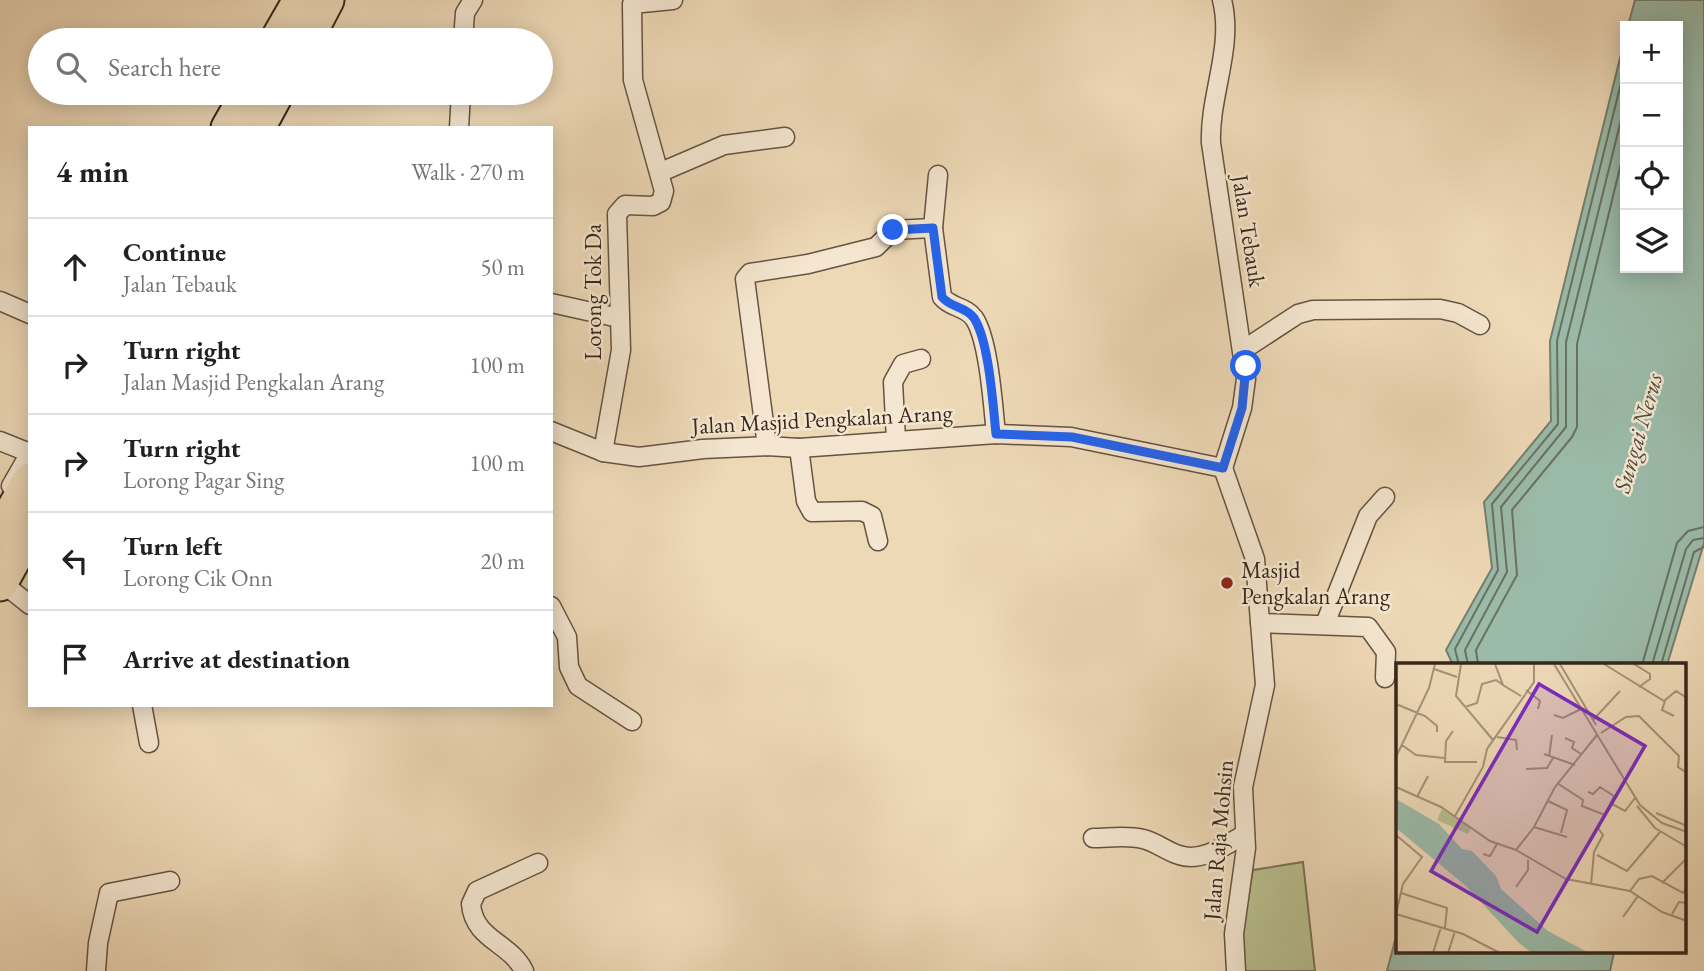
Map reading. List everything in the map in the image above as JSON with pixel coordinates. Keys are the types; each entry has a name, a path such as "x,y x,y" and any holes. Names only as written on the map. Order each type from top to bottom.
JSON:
{"highway":[{"path":"284,28 300,0"},
{"path":"312,28 327,0"},
{"path":"229,126 240,105"},
{"path":"259,126 270,105"},
{"path":"0,533 28,484"},
{"path":"1,583 28,534"}],"street":[{"path":"271,28 287,0"},
{"path":"464,28 465,13 473,0"},
{"name":"Lorong Tok Da","path":"603,452 621,350 617,214 625,205 653,206 661,202 664,191 661,172 633,80 628,2 673,0"},
{"name":"Jalan Tebauk","path":"1222,0 1225,41 1210,125 1211,144 1246,379 1242,408 1223,468"},
{"path":"215,126 227,105"},
{"path":"459,126 460,105"},
{"path":"661,172 724,145 785,137"},
{"path":"938,175 933,228 942,297 947,303 966,310 975,320 986,360 996,434"},
{"path":"767,446 745,279 750,273 808,264 876,247 893,230 933,228"},
{"path":"0,301 28,313"},
{"path":"553,303 619,318"},
{"path":"1243,349 1298,314 1313,310 1440,309 1458,313 1480,325"},
{"path":"896,440 893,382 903,365 921,359"},
{"name":"Jalan Masjid Pengkalan Arang","path":"553,432 603,452 639,457 703,449 767,446 799,449 996,434 1072,437 1223,468"},
{"path":"0,440 28,452"},
{"path":"799,449 806,501 812,512 862,512 872,516 878,541"},
{"path":"0,505 28,456"},
{"name":"Jalan Raja Mohsin","path":"1223,468 1255,559 1265,685 1243,787 1245,865 1234,934 1236,971"},
{"path":"1325,624 1368,516 1385,497"},
{"path":"1,583 28,603"},
{"path":"553,610 567,637 569,667 578,687 632,721"},
{"path":"1260,623 1368,627 1386,652 1385,678"},
{"path":"142,707 149,743"},
{"path":"1093,838 1132,837 1147,840 1181,856 1197,856 1211,853 1245,834"},
{"path":"524,971 514,957 478,928 471,904 477,891 538,863"},
{"path":"96,971 98,943 109,893 170,881"}],"shaded area":[{"path":"1303,862 1315,971 1242,971 1238,940 1253,870"}],"water":[{"name":"Sungai Nerus","path":"1635,0 1704,0 1704,543 1668,663 1452,663 1446,650 1492,568 1484,502 1551,421 1550,341 1620,58 1620,273 1683,273 1683,21 1629,21"},
{"path":"1396,937 1396,954 1614,954 1610,971 1387,971"}],"place":[{"name":"Masjid Pengkalan Arang","path":"1227,583"}],"route":[{"path":"893,230 933,228 942,297 947,303 966,310 975,320 986,360 996,434 1072,437 1223,468 1242,408 1246,366"}]}
